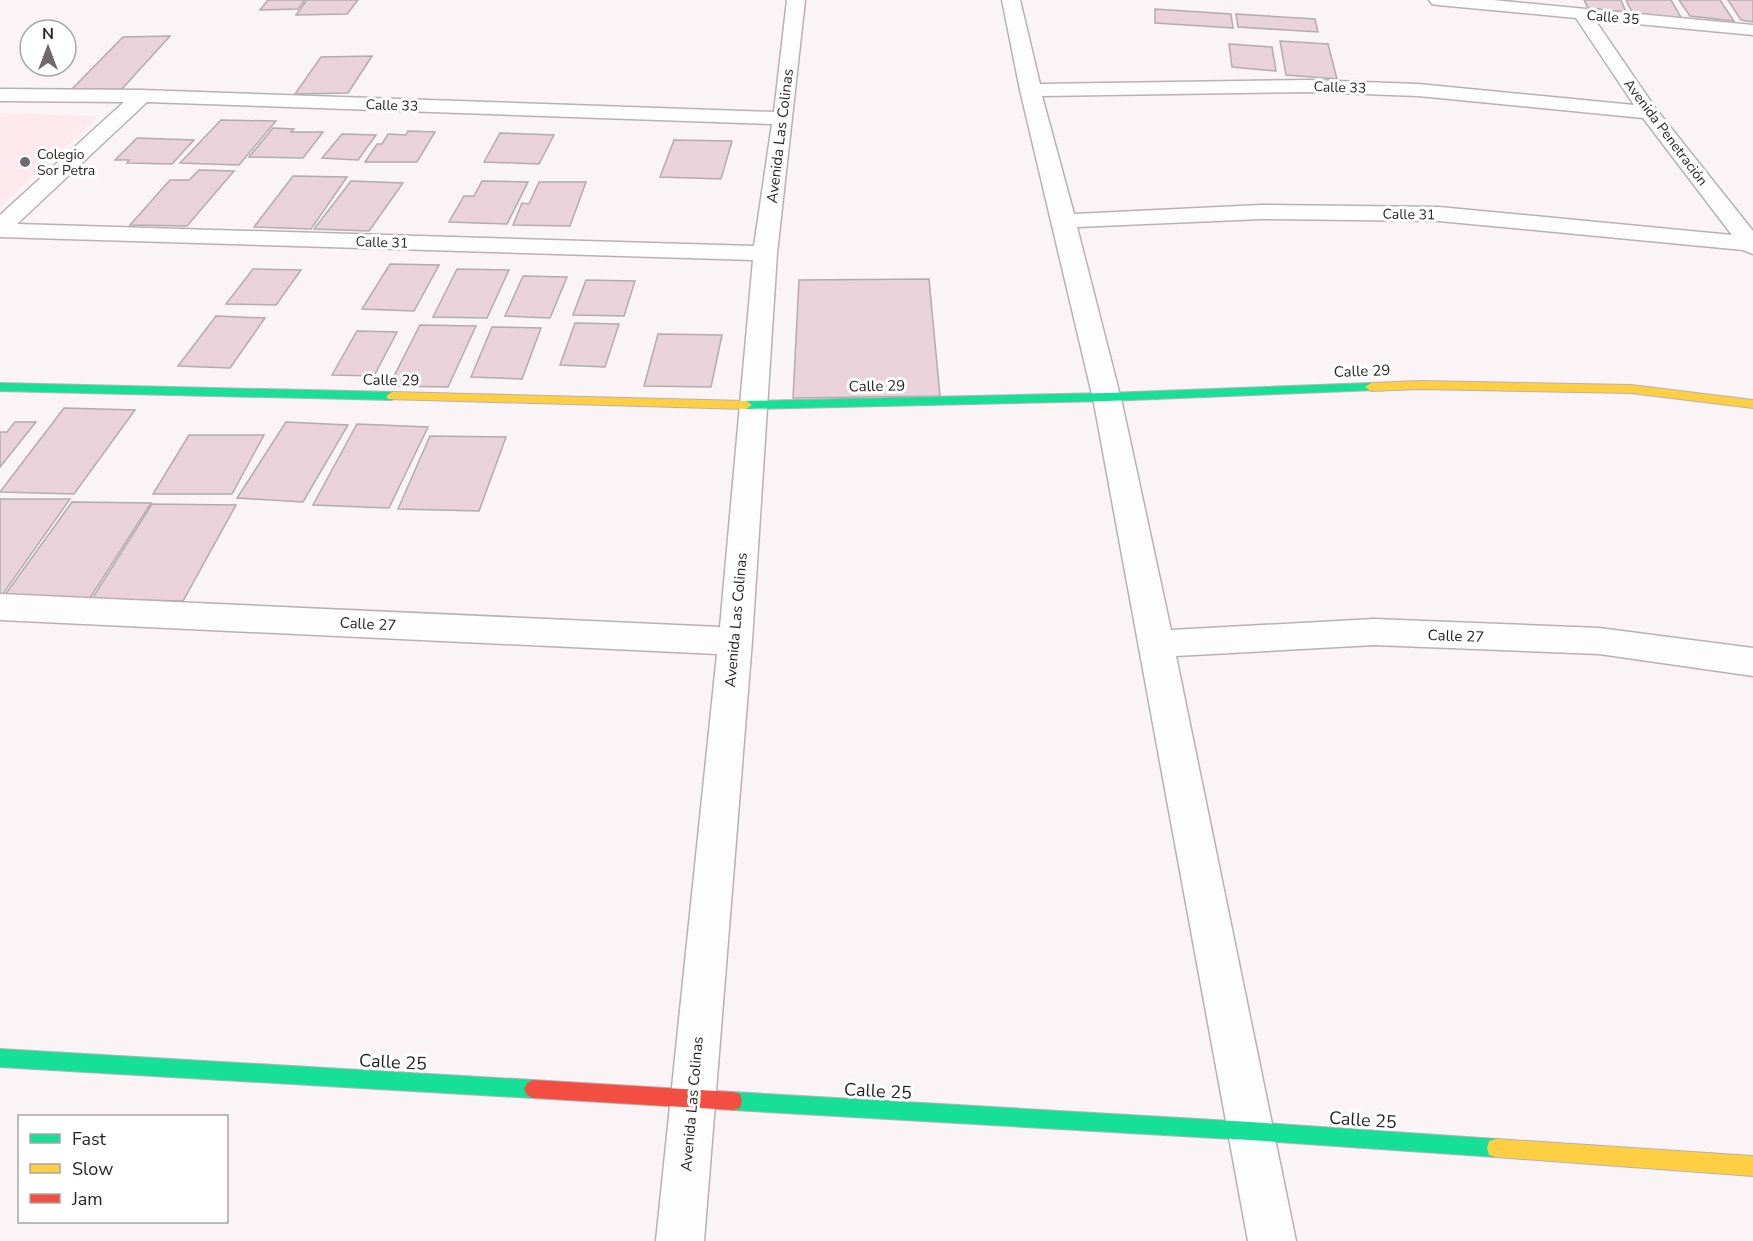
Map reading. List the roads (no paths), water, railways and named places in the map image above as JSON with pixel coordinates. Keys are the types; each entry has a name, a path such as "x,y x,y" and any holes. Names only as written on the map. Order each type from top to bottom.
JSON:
{"street":[{"name":"Avenida Las Colinas","path":"680,1241 735,640 765,253 796,0"},
{"path":"1011,0 1030,90 1107,397 1159,644 1272,1241"},
{"name":"Calle 35","path":"1440,0 1753,30"},
{"name":"Avenida Penetración","path":"1582,14 1649,113 1752,245"},
{"name":"Calle 33","path":"1030,90 1308,86 1418,90 1649,113"},
{"name":"Calle 33","path":"0,95 142,96 783,118"},
{"path":"0,229 142,96"},
{"name":"Calle 31","path":"1064,220 1261,212 1439,214 1752,245"},
{"name":"Calle 31","path":"0,229 765,253"},
{"name":"Calle 29","path":"0,387 754,405 1107,397 1420,385 1631,389 1753,404"},
{"name":"Calle 27","path":"0,607 735,640"},
{"name":"Calle 27","path":"1159,644 1374,632 1599,641 1753,662"},
{"name":"Calle 25","path":"0,1058 1250,1131 1753,1166"}],"place":[{"name":"Colegio Sor Petra","path":"25,162"}]}
